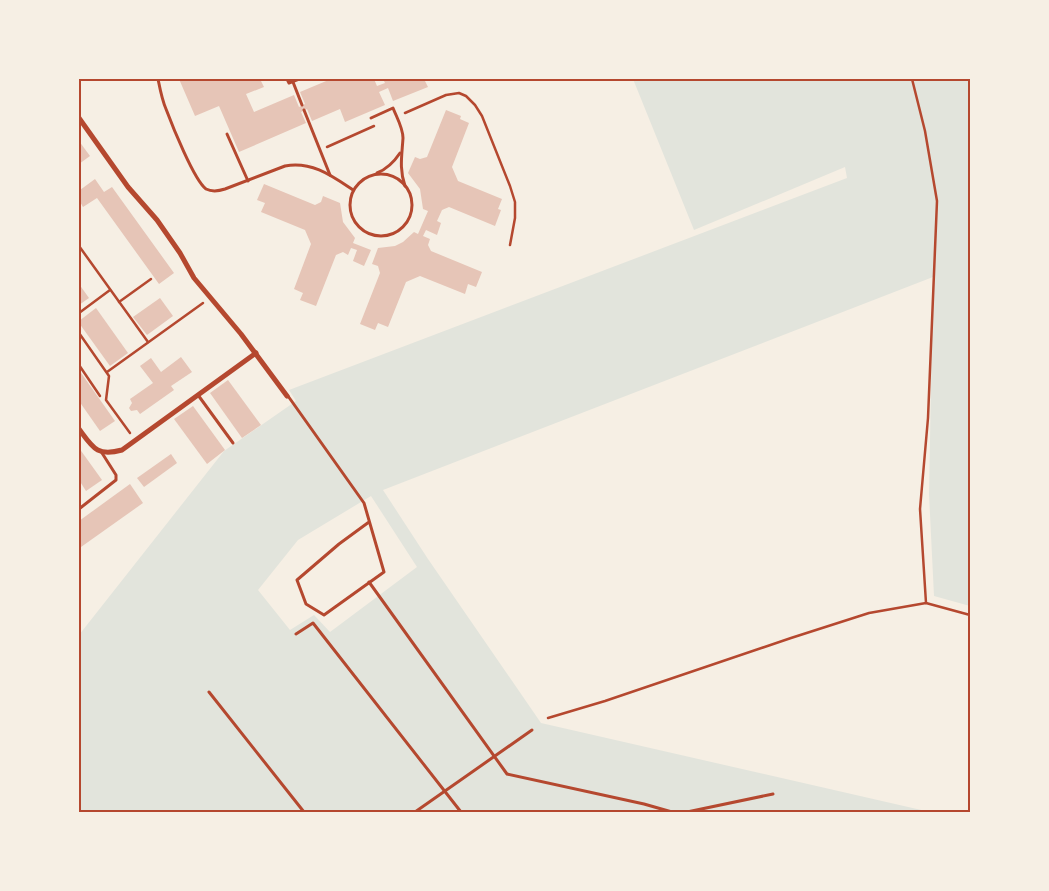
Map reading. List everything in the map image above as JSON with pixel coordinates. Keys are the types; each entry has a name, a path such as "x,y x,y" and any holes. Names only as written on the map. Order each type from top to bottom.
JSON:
{"street":[{"path":"79,118 128,187 157,220 180,253 194,278 256,353 287,396"},
{"path":"79,429 94,449 102,453 122,450 256,353"}],"lane":[{"path":"158,79 165,108 189,162 200,183 207,189 215,191 295,164 314,167 331,175 353,190"},
{"path":"287,79 289,84 299,79"},
{"path":"293,82 302,105"},
{"path":"372,118 394,108 403,138 400,166 412,205 410,215 398,231 388,235 368,234 359,228 353,220 350,210 353,190 358,184 384,170 401,153"},
{"path":"304,110 331,175"},
{"path":"227,134 248,181"},
{"path":"372,176 381,174 390,176 405,186"},
{"path":"198,395 233,443"},
{"path":"287,396 364,503 384,572 324,615 306,604 297,580 339,544 369,522"},
{"path":"79,509 116,480 116,475 102,453"},
{"path":"369,582 507,774 644,804 672,812"},
{"path":"296,634 313,622 461,812"},
{"path":"209,692 304,812"},
{"path":"415,812 532,730"},
{"path":"687,812 773,794"}],"path":[{"path":"912,79 925,132 936,201 928,418 920,508 926,603"},
{"path":"397,116 446,95 460,94 466,96 475,105 482,116 515,202 515,218 510,245"},
{"path":"321,149 380,124"},
{"path":"79,246 148,342"},
{"path":"119,302 151,279"},
{"path":"79,313 110,290"},
{"path":"107,372 211,298"},
{"path":"79,335 107,372 109,376 106,400 135,440"},
{"path":"79,366 100,396"},
{"path":"548,718 869,614 926,603 970,615"}],"shaded area":[{"path":"633,79 970,79 970,606 934,596 929,494 933,277 383,490 541,723 930,812 79,812 79,635 224,451 296,401 289,390 847,178 845,167 694,230","holes":["371,496 417,567 330,632 314,615 290,630 258,590 298,540"]}],"building":[{"path":"179,79 260,79 264,87 246,94 254,112 294,95 299,107 305,104 300,92 331,79 374,79 377,86 385,83 383,79 424,79 428,87 393,101 388,88 379,92 385,105 345,122 340,109 312,121 307,109 301,112 306,123 239,152 219,106 195,116"},
{"path":"446,110 461,116 460,119 469,123 452,167 458,181 502,199 498,209 501,210 495,226 449,207 442,210 437,221 441,223 437,235 426,230 423,236 430,239 428,245 431,251 482,272 476,287 468,284 465,294 420,276 406,282 388,327 378,323 375,330 360,324 380,273 378,266 372,264 378,248 395,246 403,242 414,232 418,234 428,211 423,209 420,189 408,173 415,157 420,159 427,157"},
{"path":"79,141 90,156 79,164"},
{"path":"95,179 104,192 112,187 174,273 159,284 97,198 83,207 79,200 80,190"},
{"path":"264,184 315,205 321,202 323,196 340,203 343,222 355,238 353,243 371,250 364,266 353,261 357,250 351,248 348,255 343,252 336,255 316,306 300,300 303,293 294,289 311,244 305,230 261,212 265,203 257,200"},
{"path":"79,284 89,298 79,305"},
{"path":"160,298 173,316 147,335 133,317"},
{"path":"96,308 128,353 110,366 79,323"},
{"path":"181,357 192,372 171,386 174,390 140,414 137,410 131,411 129,408 132,403 130,399 153,383 140,366 151,358 161,372"},
{"path":"79,370 115,421 100,431 79,401"},
{"path":"228,380 261,425 242,438 210,393"},
{"path":"193,406 225,450 207,464 174,419"},
{"path":"79,448 102,480 86,491 79,480"},
{"path":"171,454 177,463 144,487 137,478"},
{"path":"130,484 143,503 81,547 79,544 79,521"}]}
